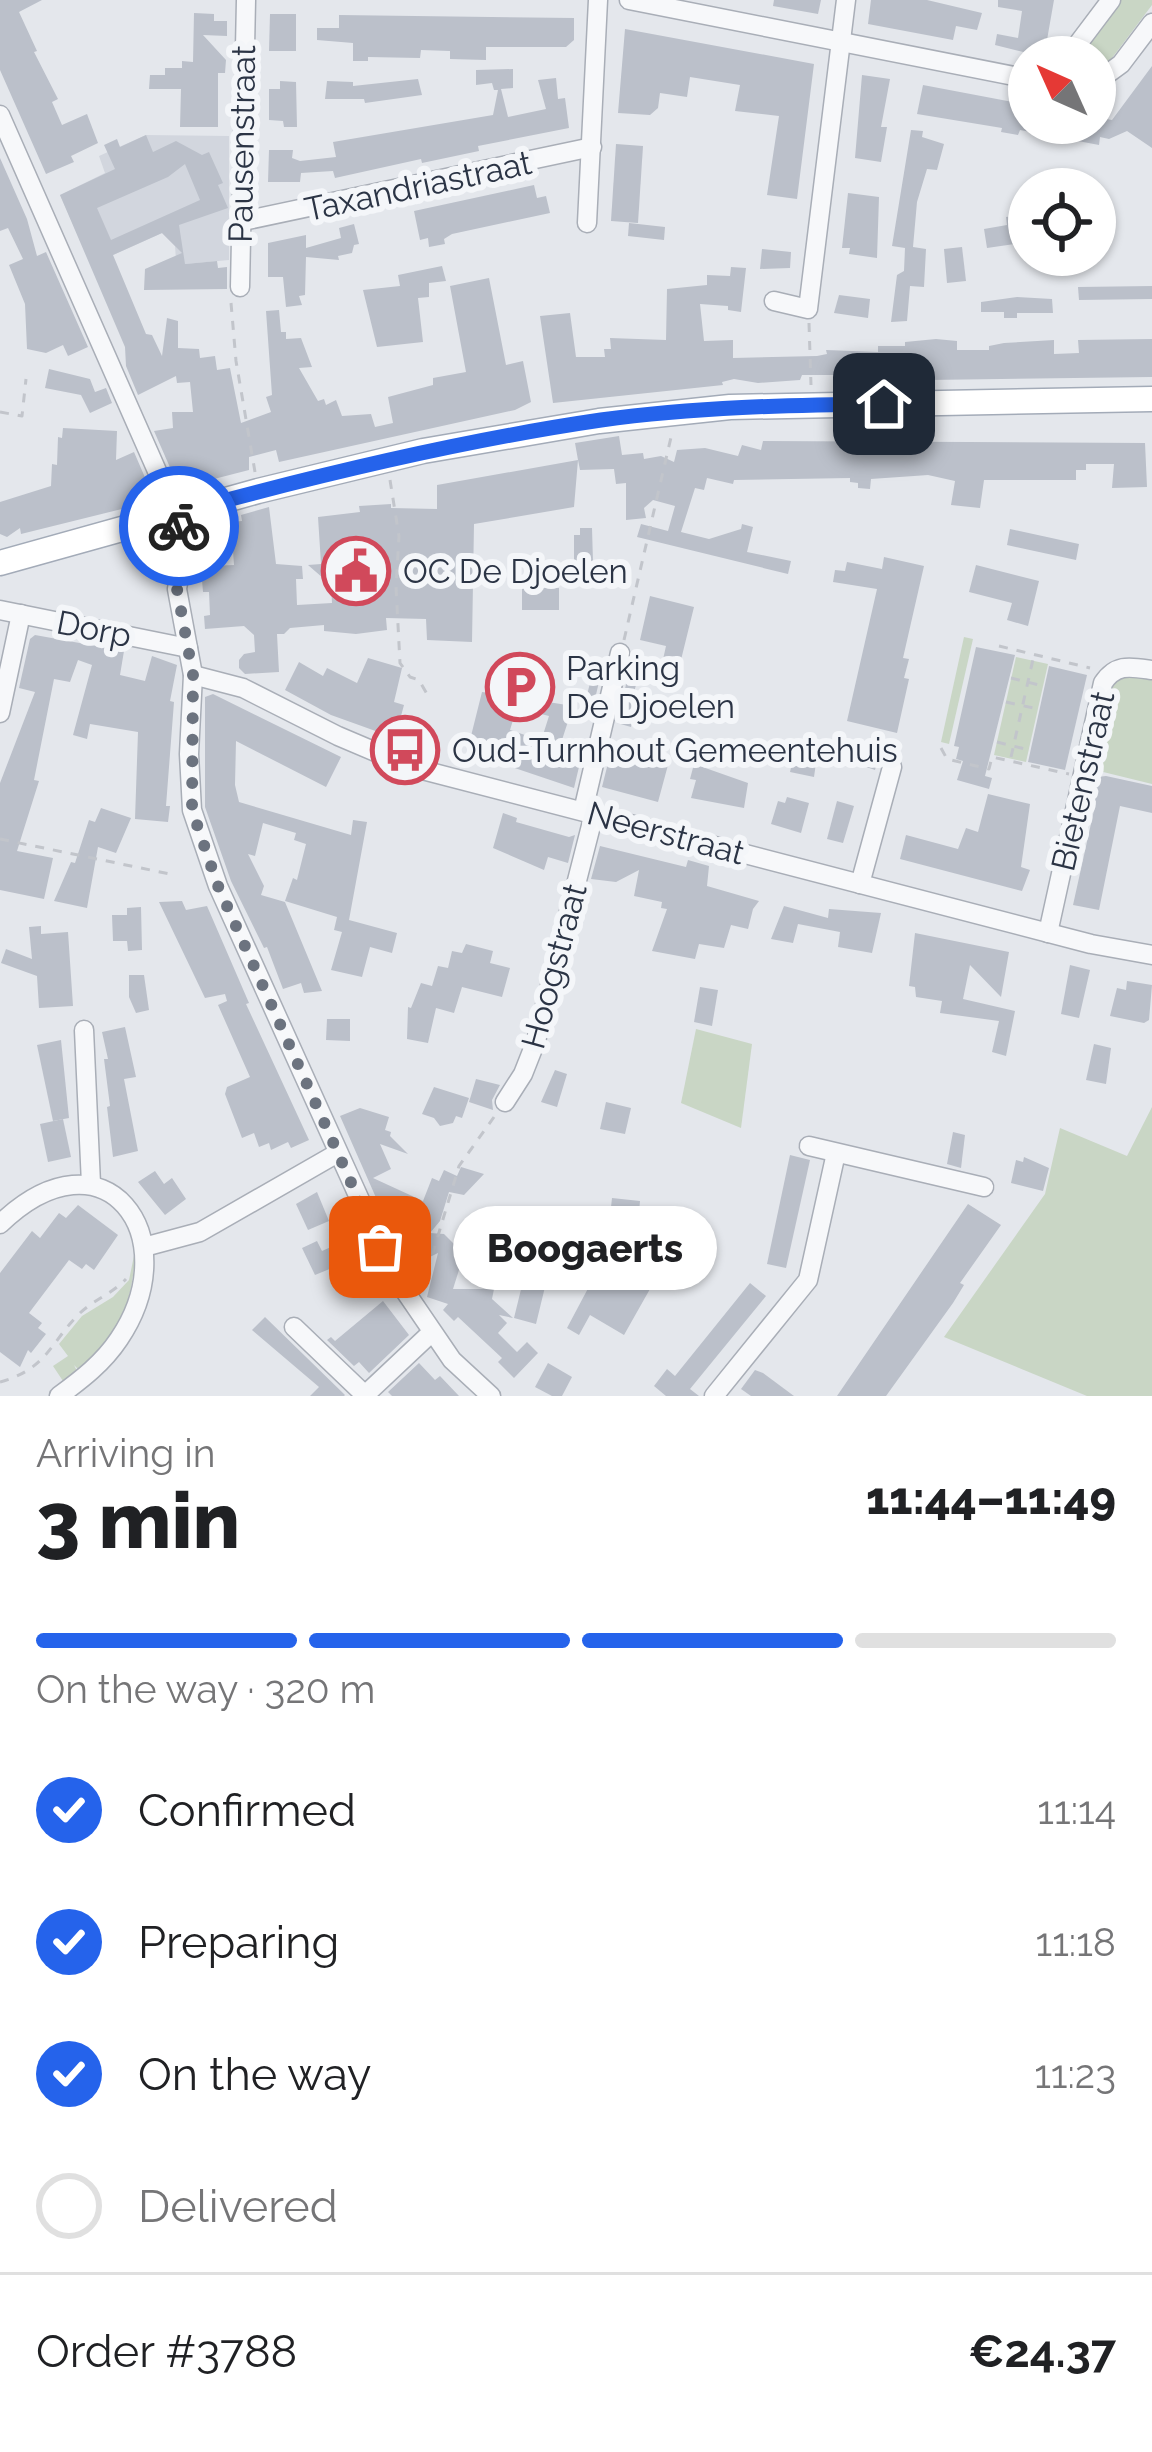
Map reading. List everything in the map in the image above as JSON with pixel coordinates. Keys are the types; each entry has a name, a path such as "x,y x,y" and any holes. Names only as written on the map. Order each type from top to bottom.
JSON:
{"main road":[{"path":"0,563 386,460 599,421 811,404 1152,399"}],"street":[{"name":"Pausenstraat","path":"240,287 246,0"},
{"path":"587,223 598,0"},
{"path":"629,0 1008,75"},
{"path":"774,301 808,309 846,0"},
{"path":"1084,36 1111,0"},
{"path":"1116,67 1152,23"},
{"path":"0,115 176,514"},
{"name":"Taxandriastraat","path":"243,221 592,148"},
{"name":"Dorp","path":"176,514 183,553 177,589 193,675 192,810 218,886 394,1275 452,1360 490,1396"},
{"name":"Dorp","path":"0,610 188,648"},
{"path":"0,713 21,614"},
{"name":"Hoogstraat","path":"505,1102 536,1041 620,653"},
{"name":"Bietenstraat","path":"1048,933 1103,682 1115,669 1126,666 1152,670"},
{"name":"Neerstraat","path":"193,675 243,688 411,767 1048,933 1152,955"},
{"path":"860,884 892,767"},
{"path":"84,1030 91,1184"},
{"path":"808,1146 984,1187"},
{"path":"714,1396 808,1280 836,1153"},
{"path":"145,1246 200,1232 336,1154"},
{"path":"0,1224 44,1191 91,1184 120,1200 145,1246 138,1300 123,1335 107,1357 59,1396"},
{"path":"294,1327 365,1396 431,1333"}],"path":[{"path":"240,287 231,297 232,329 258,491"},
{"path":"808,309 811,404"},
{"path":"0,412 22,416 26,379"},
{"path":"620,653 676,412"},
{"path":"386,460 399,536 400,663 427,694"},
{"path":"999,646 1086,665 1103,682"},
{"path":"1010,761 1034,654"},
{"path":"1011,678 1043,686"},
{"path":"1006,702 1038,709"},
{"path":"997,742 1028,750"},
{"path":"941,748 947,759 989,769 992,757 1082,777"},
{"path":"0,839 170,874"},
{"path":"413,1306 459,1166 505,1102"},
{"path":"0,1382 48,1356 79,1314 109,1297 128,1277"}],"shaded area":[{"path":"146,135 229,136 229,260 185,264 176,260 175,246 162,233 91,265 60,195 105,173 99,156"}],"green space":[{"path":"1117,0 1152,0 1116,53 1116,36 1089,36"},
{"path":"964,637 973,639 949,744 941,742"},
{"path":"1016,657 1048,664 1026,762 994,755"},
{"path":"1121,675 1152,677 1152,784 1091,769 1111,683"},
{"path":"696,1029 752,1044 741,1128 681,1103"},
{"path":"1152,1107 1152,1396 1087,1396 944,1337 1045,1194 1060,1128 1127,1156"},
{"path":"136,1246 128,1299 116,1331 94,1359 79,1370 74,1365 77,1371 63,1381 53,1366 68,1356 59,1344 82,1316 113,1297 129,1280"}],"building":[{"path":"0,0 42,0 19,12 58,99 52,102 62,125 87,114 98,143 71,156 74,162 46,174 0,70"},
{"path":"774,0 821,0 818,14 773,6"},
{"path":"871,0 927,0 982,13 977,30 956,26 953,40 868,24"},
{"path":"998,0 1054,0 1048,36 1018,36 1022,11 998,7"},
{"path":"194,13 214,14 214,21 227,21 227,36 203,35 226,60 225,73 218,73 218,127 180,127 181,89 149,89 150,75 165,75 165,68 193,62"},
{"path":"270,14 296,14 296,51 269,51"},
{"path":"339,15 574,18 574,40 566,47 486,47 486,60 450,59 450,51 421,50 420,58 353,61 353,43 317,40 317,28 339,28"},
{"path":"625,29 814,64 797,199 767,195 779,116 735,111 740,85 690,77 687,97 660,93 658,108 650,115 618,113"},
{"path":"997,34 1008,36 1008,48 995,45"},
{"path":"1152,66 1152,148 1127,131 1116,136 1116,115"},
{"path":"513,69 513,88 501,89 508,117 546,109 538,80 556,78 558,99 565,98 569,128 422,163 421,159 335,178 333,171 301,173 300,182 268,182 269,150 293,150 292,158 300,161 336,157 333,142 493,115 498,90 492,83 476,85 476,70"},
{"path":"862,75 890,79 881,127 887,127 881,162 855,158"},
{"path":"418,79 422,95 365,103 364,99 325,99 327,81 353,82 353,86"},
{"path":"280,81 296,82 297,127 269,120 269,89 280,89"},
{"path":"923,85 1008,101 1008,133 1001,132 1002,128 917,114"},
{"path":"911,130 923,131 922,137 944,144 937,170 927,169 917,202 913,247 926,249 924,287 910,286 907,321 891,322 897,275 904,271 905,248 892,246"},
{"path":"146,135 153,152 176,141 202,155 209,152 223,183 218,185 228,208 179,225 185,264 217,261 218,268 227,267 227,289 144,290 145,269 182,253 162,233 113,255 146,334 152,335 162,356 167,318 178,321 178,348 199,349 200,358 215,356 217,370 230,368 241,423 271,412 266,397 272,395 266,311 279,310 286,339 301,338 312,367 299,368 318,401 324,399 326,405 336,400 342,416 371,414 375,427 393,423 388,397 433,385 433,378 466,372 450,286 489,278 506,365 523,361 531,402 515,410 279,462 276,450 249,457 249,470 179,488 154,431 173,428 172,412 193,412 190,382 177,383 176,376 138,395 126,366 125,347 60,195 115,169 104,145 117,139 120,147","holes":["185,164 200,200 111,240 97,208 168,177"]},
{"path":"616,144 643,146 638,223 611,221"},
{"path":"0,158 27,219 37,256 46,252 88,347 68,356 63,345 46,353 27,349 25,304 9,265 23,259 8,228 0,231"},
{"path":"534,185 537,198 546,196 550,213 452,234 444,239 445,244 429,247 428,238 420,240 414,211"},
{"path":"848,193 879,197 877,258 849,254 850,248 842,248"},
{"path":"1008,217 1008,245 987,248 984,229 1007,225"},
{"path":"629,223 665,227 664,240 628,236"},
{"path":"354,224 359,244 352,253 338,256 339,260 306,257 305,295 299,296 302,305 286,307 283,277 268,277 268,243 306,235 306,248 341,238 339,228"},
{"path":"962,247 966,281 947,283 944,249"},
{"path":"762,249 791,252 790,268 760,269"},
{"path":"442,266 446,281 429,283 429,297 418,298 423,342 377,347 363,290 400,286 398,275"},
{"path":"731,267 746,268 741,312 700,304 704,341 733,340 733,358 817,356 827,354 826,350 878,352 878,346 936,339 957,341 957,350 1054,340 1054,354 1079,353 1078,340 1152,339 1152,377 857,381 857,375 802,375 800,380 758,383 734,379 723,385 553,403 540,316 570,313 576,357 605,357 604,349 611,349 610,338 666,340 667,289 707,285 707,275 730,276"},
{"path":"1152,286 1152,299 1079,300 1078,287"},
{"path":"839,295 870,299 868,318 834,313"},
{"path":"1052,299 1053,313 1017,313 1017,318 1004,318 1004,312 981,312 981,302"},
{"path":"49,369 90,379 95,392 106,388 112,403 90,413 81,395 45,388"},
{"path":"63,428 117,431 116,460 134,452 153,496 150,502 21,534 20,528 7,537 0,534 0,502 51,486"},
{"path":"619,436 622,455 643,453 644,459 661,456 674,462 677,450 705,448 738,456 742,445 761,450 763,441 1145,443 1147,487 1112,488 1114,464 1086,464 1086,470 1076,470 1076,480 984,480 980,508 951,505 955,481 928,475 871,479 870,489 858,488 850,478 734,480 733,484 707,478 704,490 695,488 681,532 709,539 741,529 742,524 753,527 747,552 791,561 788,574 637,537 641,524 668,531 675,506 653,500 644,508 646,518 626,520 626,483 616,484 614,469 580,470 575,443"},
{"path":"578,460 574,507 474,524 472,642 427,640 426,619 386,618 387,630 356,634 324,631 324,625 290,628 277,634 279,672 245,674 239,660 255,652 254,635 244,626 205,629 209,592 203,592 202,580 208,579 211,566 234,565 231,522 242,521 241,515 269,507 276,564 302,566 303,579 296,579 297,605 332,603 331,585 308,565 321,564 318,517 360,512 359,506 437,509 437,485"},
{"path":"580,528 592,528 593,562 574,561 574,535 580,535"},
{"path":"1010,529 1079,544 1076,560 1007,545"},
{"path":"884,557 924,566 903,658 909,659 904,678 909,679 897,733 847,721 877,589 833,582 835,570 845,571 847,562 882,569"},
{"path":"976,565 1039,581 1028,626 1007,620 1012,603 969,592"},
{"path":"522,588 559,588 559,610 522,610"},
{"path":"650,596 694,607 679,668 662,664 666,646 640,640"},
{"path":"35,635 124,651 120,675 145,681 152,656 177,665 170,701 174,702 168,822 135,819 138,732 90,724 87,739 73,735 92,665 78,660 70,682 54,679 34,780 39,781 17,851 53,858 44,899 0,890 0,783 35,692 19,688 30,639"},
{"path":"976,647 1015,655 985,776 992,778 989,789 957,780 963,761 956,759 959,747 954,746"},
{"path":"368,658 402,668 394,702 404,705 395,738 331,715 285,690 299,662 323,676 327,668 357,683"},
{"path":"1049,666 1087,675 1065,770 1028,762"},
{"path":"594,667 602,669 591,716 582,715"},
{"path":"628,676 638,678 634,692 654,697 648,719 634,715 631,727 617,723"},
{"path":"482,692 520,697 510,730 537,739 542,738 549,716 541,714 548,702 573,706 561,743 583,750 574,788 467,752"},
{"path":"213,694 341,757 326,787 236,741 235,785 239,802 351,835 353,820 367,822 349,920 397,933 392,953 370,947 362,977 331,970 342,932 334,930 337,917 285,901 293,878 297,880 306,844 294,840 296,833 263,823 255,856 248,854 264,886 261,895 285,902 322,991 304,993 301,983 283,989 267,947 231,881 205,807 205,697"},
{"path":"834,744 879,756 875,770 831,755"},
{"path":"795,750 813,753 814,777 790,772"},
{"path":"624,753 668,765 658,802 602,787 609,759 622,762"},
{"path":"694,764 748,783 744,808 691,798"},
{"path":"1097,777 1152,786 1152,813 1120,806 1099,910 1073,905"},
{"path":"988,794 1030,804 1021,867 1030,870 1022,891 900,859 906,835 958,849 966,828 978,832"},
{"path":"787,797 809,803 801,833 771,824 778,801 785,803"},
{"path":"837,801 854,806 843,843 827,839"},
{"path":"101,808 131,818 116,853 98,847 87,908 54,901 71,862 75,863 89,820 95,822"},
{"path":"503,813 517,818 516,822 575,835 568,863 548,857 544,870 493,848"},
{"path":"600,846 686,867 688,860 709,866 707,886 759,901 748,929 731,925 724,948 699,944 695,959 652,951 667,909 661,908 662,902 634,896 639,870 616,882 591,879"},
{"path":"182,901 186,910 207,906 309,1140 271,1150 269,1143 259,1147 254,1133 242,1138 225,1094 227,1087 250,1077 218,1005 227,1001 225,994 205,998 159,902"},
{"path":"784,906 828,918 829,909 881,913 872,953 838,947 840,932 798,924 793,943 771,939"},
{"path":"141,907 142,950 128,951 127,941 113,941 112,915 127,915 127,908"},
{"path":"41,926 41,934 68,932 73,1006 39,1008 37,976 1,963 6,949 32,959 29,927"},
{"path":"915,933 1009,952 1001,997 970,965 963,999 1015,1011 1006,1056 992,1052 999,1021 940,1013 942,1001 916,997 915,987 909,986"},
{"path":"466,944 493,951 490,963 510,968 502,997 462,987 454,1013 436,1008 428,1043 407,1039 408,1007 421,983 432,986 438,966 448,968 452,951 462,953"},
{"path":"1070,965 1090,970 1079,1018 1061,1014"},
{"path":"129,975 144,975 149,1010 136,1013 129,997"},
{"path":"1127,981 1152,985 1149,1020 1144,1023 1110,1016 1117,988 1126,990"},
{"path":"700,987 718,990 712,1026 694,1022"},
{"path":"327,1019 350,1019 350,1041 326,1040"},
{"path":"125,1027 136,1077 124,1079 138,1151 113,1157 104,1059 108,1059 102,1032"},
{"path":"61,1040 69,1118 53,1121 37,1045"},
{"path":"1094,1044 1111,1048 1106,1084 1086,1080"},
{"path":"555,1070 567,1074 557,1107 541,1102"},
{"path":"476,1079 500,1085 492,1100 493,1110 469,1102"},
{"path":"434,1087 469,1098 462,1118 456,1116 453,1123 440,1126 422,1114"},
{"path":"606,1102 631,1108 625,1134 600,1129"},
{"path":"360,1108 389,1117 385,1130 408,1154 380,1144 391,1169 373,1178 423,1201 432,1178 439,1181 444,1170 457,1176 461,1167 484,1174 464,1195 449,1192 440,1221 430,1233 444,1234 464,1254 453,1289 494,1289 492,1299 513,1318 499,1315 507,1323 498,1333 517,1352 527,1342 538,1353 514,1378 498,1362 502,1358 458,1317 454,1321 443,1310 448,1304 427,1297 438,1253 407,1268 340,1116"},
{"path":"63,1119 71,1157 48,1162 40,1124"},
{"path":"953,1132 965,1135 961,1168 947,1164"},
{"path":"790,1155 810,1160 786,1268 767,1264"},
{"path":"1024,1157 1049,1168 1043,1191 1011,1183 1016,1160 1023,1162"},
{"path":"155,1171 164,1184 172,1178 186,1199 165,1215 138,1182"},
{"path":"317,1192 329,1221 308,1230 296,1204"},
{"path":"612,1198 640,1201 635,1259 659,1273 624,1335 590,1315 579,1335 567,1328 593,1279 572,1275 575,1256 605,1262"},
{"path":"968,1204 1001,1225 960,1283 964,1285 953,1303 886,1396 837,1396"},
{"path":"78,1205 118,1235 94,1270 69,1260 29,1313 42,1323 38,1328 46,1334 31,1353 28,1350 20,1367 0,1352 0,1273 32,1231 40,1238 59,1213 66,1218"},
{"path":"494,1239 525,1245 524,1251 552,1258 536,1324 514,1318 526,1269 490,1261"},
{"path":"317,1241 322,1251 340,1243 349,1261 315,1275 302,1248"},
{"path":"750,1283 766,1296 690,1389 699,1396 666,1396 654,1386 667,1369 675,1376"},
{"path":"383,1301 409,1335 369,1373 359,1362 354,1366 327,1340 335,1341"},
{"path":"265,1317 345,1395 310,1396 319,1387 252,1330"},
{"path":"419,1363 459,1396 392,1396 388,1392"},
{"path":"548,1363 572,1377 562,1396 535,1387"},
{"path":"755,1370 794,1396 751,1396 741,1389"}],"way so far":[{"path":"179,526 183,553 178,604 193,675 192,810 218,886 380,1247"}],"place":[{"name":"OC De Djoelen","path":"356,571"},
{"name":"Parking De Djoelen","path":"520,687"},
{"name":"Oud-Turnhout Gemeentehuis","path":"405,750"},
{"name":"Boogaerts","path":"380,1247"}],"route":[{"path":"179,526 176,514 258,491 509,436 703,409 884,404"}]}
